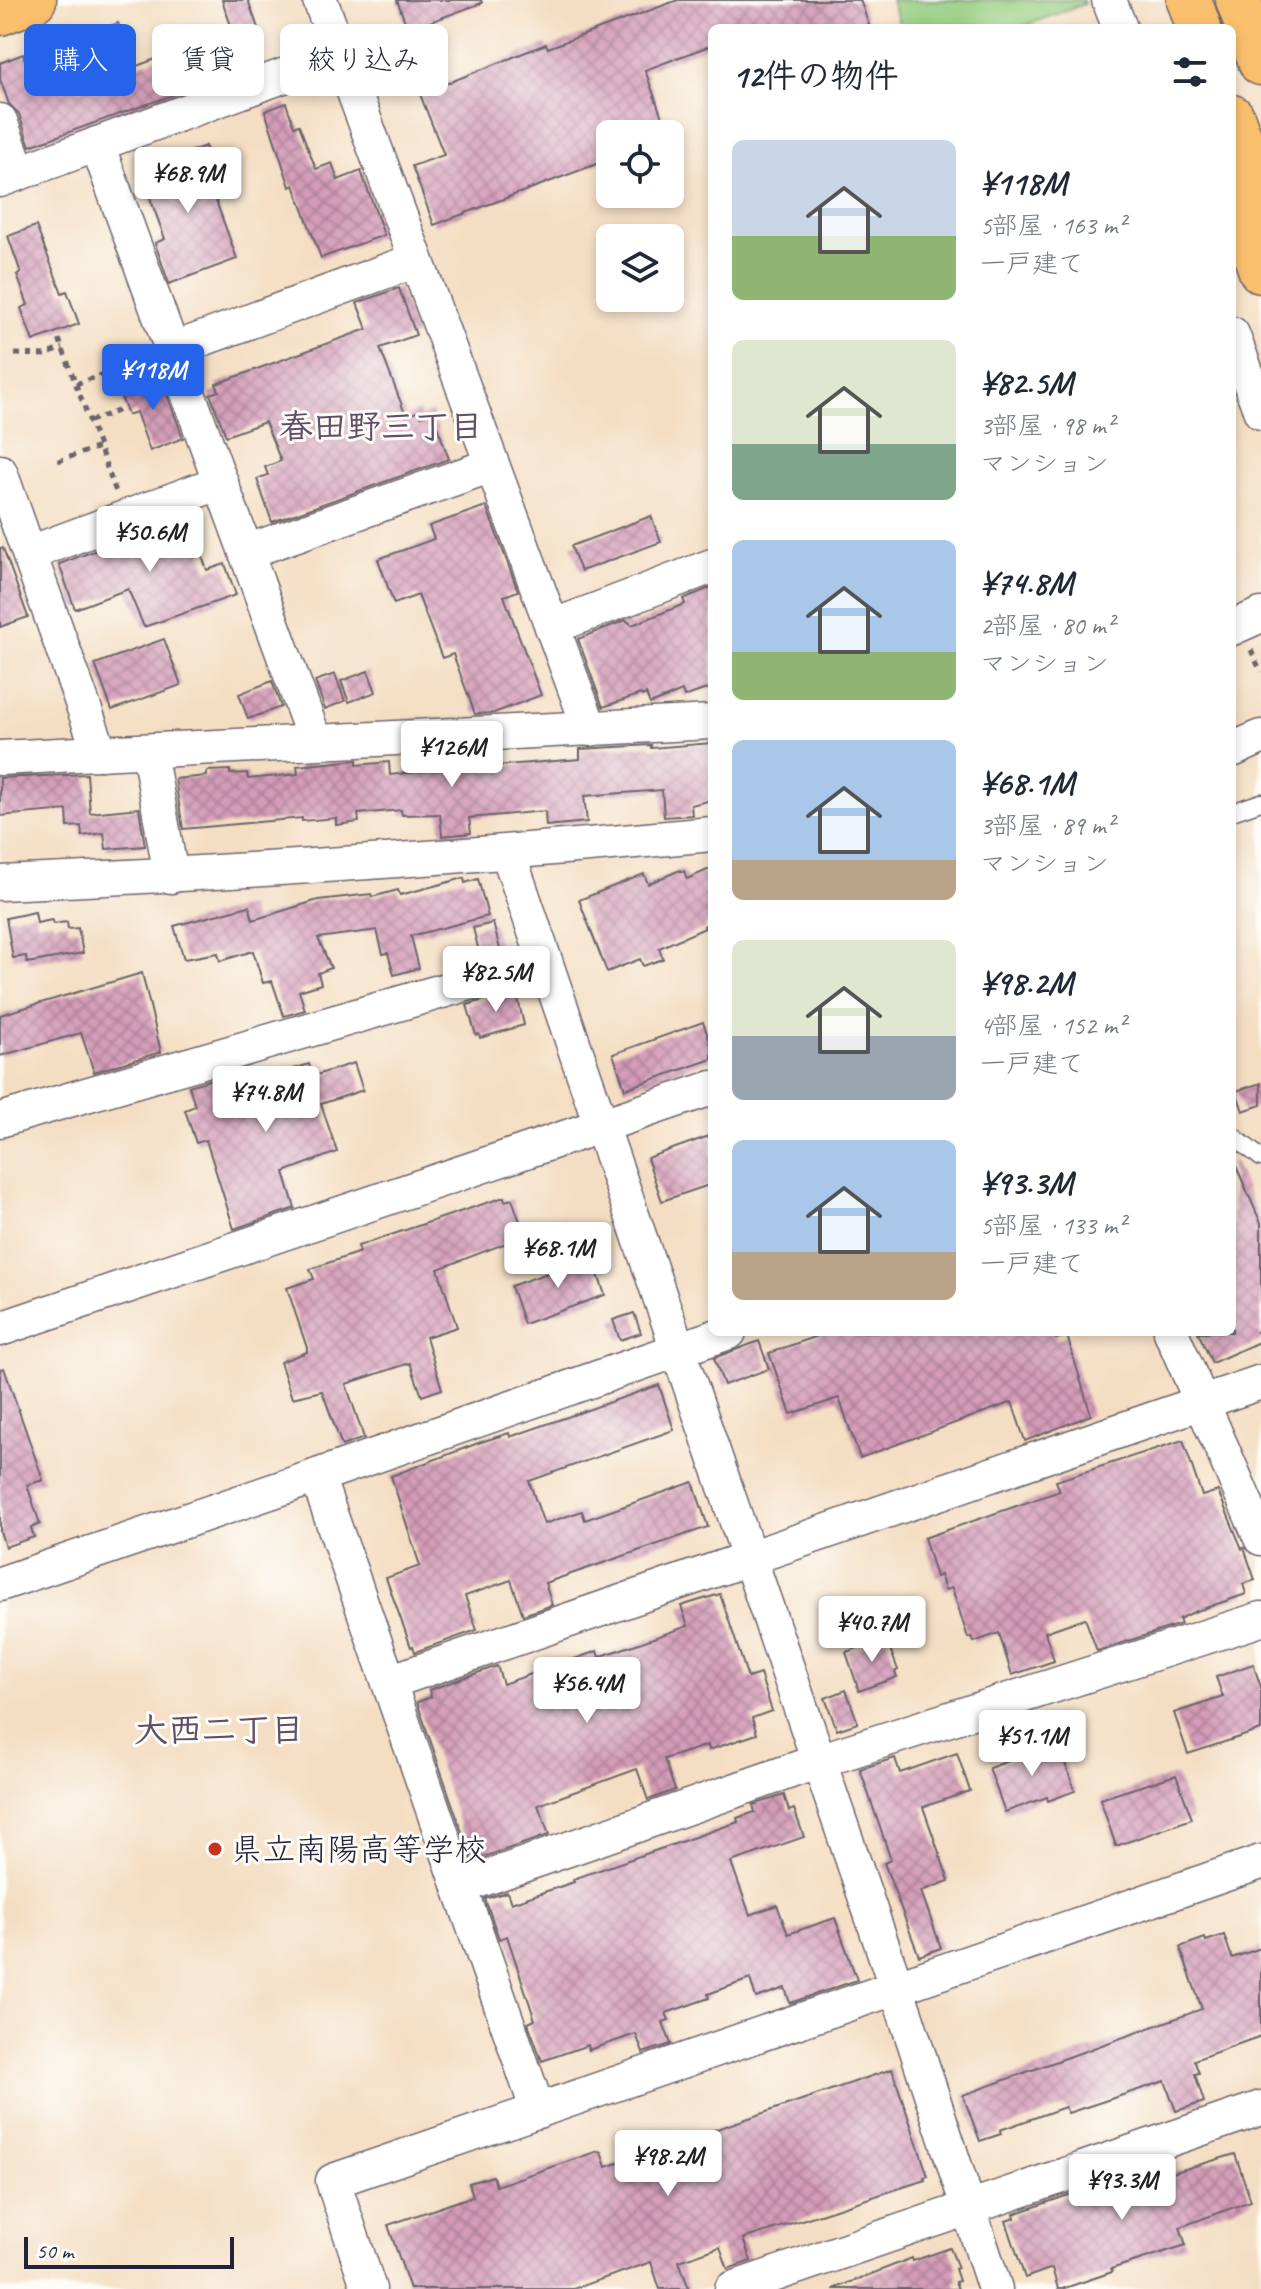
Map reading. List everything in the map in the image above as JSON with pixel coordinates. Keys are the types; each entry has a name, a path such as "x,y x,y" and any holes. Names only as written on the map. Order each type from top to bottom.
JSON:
{"main road":[{"path":"0,13 34,0"},
{"path":"1167,0 1176,24"},
{"path":"1189,0 1198,24"},
{"path":"1199,0 1200,24"},
{"path":"1238,0 1261,63"},
{"path":"1236,143 1247,215 1261,271"},
{"path":"1236,194 1247,215"}],"street":[{"path":"320,0 329,24"},
{"path":"1109,0 1118,24"},
{"path":"0,121 10,176 280,77"},
{"path":"355,96 590,729"},
{"path":"97,144 315,741"},
{"path":"172,350 416,260"},
{"path":"1236,345 1261,412"},
{"path":"246,552 492,465"},
{"path":"0,472 100,753"},
{"path":"30,553 221,482"},
{"path":"552,627 708,568"},
{"path":"1236,626 1261,615"},
{"path":"0,758 708,722"},
{"path":"1236,748 1261,737"},
{"path":"149,751 171,876"},
{"path":"0,883 171,876 508,853 708,834"},
{"path":"508,853 897,1989 995,2289"},
{"path":"0,1120 545,961"},
{"path":"0,1329 708,1089"},
{"path":"0,1584 718,1336"},
{"path":"1173,1336 1261,1538"},
{"path":"389,1682 1261,1382"},
{"path":"317,1476 538,2111"},
{"path":"460,1887 819,1761 1261,1619"},
{"path":"369,2289 333,2181 1261,1862"},
{"path":"732,2289 1261,2108"}],"lane":[{"path":"1236,811 1261,802"},
{"path":"1236,1138 1261,1158"}],"path":[{"path":"59,339 125,517"},
{"path":"15,354 45,355 63,348"},
{"path":"76,384 172,350"},
{"path":"90,421 123,409"},
{"path":"58,461 99,447"}],"green space":[{"path":"891,0 1082,0 1084,4 1029,24 900,24"}],"building":[{"path":"222,0 248,0 257,24 230,24"},
{"path":"397,0 481,0 482,3 424,24 406,24"},
{"path":"678,0 860,0 869,24 708,24 708,46 645,70 663,120 596,120 596,164 434,225 412,166 444,155 421,96 448,96 448,83 546,44 548,48"},
{"path":"23,54 24,96 136,96 136,66 152,60 152,96 170,96 30,146 19,114 9,104 0,79 0,63"},
{"path":"286,103 294,126 299,125 316,169 332,163 338,180 361,171 384,235 321,258 294,185 290,187 265,111"},
{"path":"205,146 223,195 215,198 237,259 169,284 155,243 165,239 140,170"},
{"path":"36,226 62,293 67,291 79,324 33,341 21,308 28,305 17,275 21,273 8,236"},
{"path":"399,288 416,335 380,348 406,416 419,411 421,416 432,412 449,459 272,522 257,479 268,475 265,467 281,461 265,422 226,436 210,394 219,391 216,384 367,329 357,303"},
{"path":"160,375 183,438 150,451 136,412 128,415 120,394 128,391 127,387"},
{"path":"486,506 518,591 504,596 541,695 494,713 475,714 453,654 442,658 418,595 394,604 378,559 434,539 429,526"},
{"path":"188,516 207,570 225,564 236,595 144,627 128,589 75,609 59,564"},
{"path":"651,516 661,542 581,571 571,546"},
{"path":"0,548 3,548 28,617 0,627"},
{"path":"708,589 708,688 684,697 682,691 650,704 646,694 641,694 603,707 578,639 626,620 632,625 685,604 683,599"},
{"path":"164,639 181,685 112,710 95,664"},
{"path":"368,671 376,692 349,702 341,681"},
{"path":"335,674 345,701 325,709 315,681"},
{"path":"272,681 281,707 248,719 239,694"},
{"path":"708,743 708,801 691,805 692,815 664,817 662,790 584,796 587,822 546,826 545,811 469,818 471,833 442,836 440,814 402,815 401,810 358,814 359,822 336,825 336,818 302,821 302,818 183,829 175,779 207,776 207,771 230,770 230,774 247,773 248,779 298,774 297,766 357,760 357,765 389,762 390,775 443,769 443,764 482,760 482,767 580,759 580,749 651,745 651,748"},
{"path":"87,774 90,813 139,808 145,846 106,849 104,833 82,836 81,826 68,827 67,810 0,816 0,778"},
{"path":"680,870 684,871 687,879 708,870 708,924 705,928 659,948 663,959 643,966 640,959 607,972 579,900 644,874 648,884"},
{"path":"464,878 465,883 478,879 488,916 411,936 419,968 394,975 388,953 383,954 377,930 318,938 331,968 318,973 321,984 299,991 305,1010 284,1016 272,981 263,983 253,951 220,961 218,953 184,959 174,926 249,906 253,920 318,900 371,894 372,897 398,890 400,895"},
{"path":"35,912 37,923 52,920 53,924 67,922 68,929 78,928 83,953 27,963 26,956 13,958 6,918"},
{"path":"493,923 501,953 481,959 473,928"},
{"path":"142,973 161,1052 94,1072 81,1033 0,1056 0,1015"},
{"path":"516,990 524,1025 480,1038 479,1034 476,1035 467,1005"},
{"path":"703,1022 708,1036 708,1060 625,1089 613,1054"},
{"path":"354,1063 363,1090 321,1104 337,1152 284,1172 295,1208 234,1229 206,1140 196,1143 185,1110 195,1106 189,1086 222,1076 227,1091 309,1064 313,1076"},
{"path":"1261,1083 1261,1105 1243,1111 1236,1091"},
{"path":"708,1136 708,1185 662,1201 647,1158"},
{"path":"1236,1166 1261,1223 1261,1330 1256,1332 1261,1332 1261,1341 1212,1363 1200,1336 1236,1336"},
{"path":"504,1197 505,1201 512,1199 525,1236 438,1269 457,1327 426,1337 442,1389 422,1396 410,1363 346,1384 364,1438 342,1446 322,1391 292,1398 280,1362 307,1352 307,1348 287,1288 314,1279 310,1269 360,1252 358,1246"},
{"path":"592,1257 605,1295 524,1324 511,1286"},
{"path":"634,1313 641,1333 620,1340 613,1320"},
{"path":"817,1336 1056,1336 1056,1339 1067,1336 1091,1415 1025,1441 1012,1402 860,1458 839,1398 791,1414 769,1353"},
{"path":"759,1341 769,1369 724,1385 714,1358"},
{"path":"4,1368 43,1480 27,1485 40,1524 31,1528 34,1537 5,1547 0,1531 0,1369"},
{"path":"659,1385 674,1430 529,1481 544,1524 582,1511 585,1520 693,1482 708,1527 545,1583 552,1605 523,1615 511,1580 465,1596 477,1630 415,1652 386,1578 420,1566 391,1476 481,1442 509,1433 510,1437"},
{"path":"1183,1440 1202,1496 1218,1491 1244,1548 1255,1580 1243,1584 1246,1594 1194,1612 1179,1619 1181,1624 1097,1651 1085,1618 1045,1632 1054,1661 1012,1675 999,1633 974,1642 972,1637 968,1638 952,1588 945,1590 940,1575 936,1577 924,1538 1060,1491 1056,1481"},
{"path":"720,1594 748,1678 760,1674 772,1711 752,1718 757,1734 709,1750 708,1745 664,1759 675,1790 648,1800 637,1769 538,1805 549,1835 472,1861 417,1702 431,1697 429,1690 497,1666 503,1684 597,1651 599,1657 688,1626 681,1606"},
{"path":"886,1638 898,1670 895,1672 897,1677 859,1691 846,1652"},
{"path":"1253,1664 1261,1687 1261,1730 1188,1754 1174,1713 1223,1697 1216,1677"},
{"path":"846,1690 858,1723 837,1730 825,1698"},
{"path":"1058,1743 1075,1791 1005,1812 989,1768"},
{"path":"957,1753 970,1791 923,1807 949,1881 921,1891 941,1948 919,1956 884,1863 891,1860 860,1769 895,1758 900,1773"},
{"path":"1176,1775 1192,1819 1116,1846 1100,1799"},
{"path":"784,1795 789,1811 794,1809 804,1837 731,1862 750,1915 777,1905 788,1934 835,1918 857,1980 790,2003 785,1988 756,1998 750,1979 666,2013 669,2020 663,2022 671,2044 643,2053 636,2034 589,2050 588,2045 542,2061 528,2023 535,2020 507,1936 499,1939 485,1899 507,1892 511,1903 574,1882 573,1879 738,1822 737,1818 755,1812 753,1805"},
{"path":"1224,1935 1232,1958 1261,1948 1261,2036 1194,2060 1204,2102 1176,2111 1165,2081 1068,2113 1065,2107 1000,2130 1001,2134 980,2141 963,2095 1202,2009 1180,1947"},
{"path":"892,2069 928,2176 924,2177 925,2180 743,2239 751,2261 728,2269 720,2247 679,2261 689,2289 660,2289 651,2262 573,2289 410,2289 388,2225 473,2196 469,2183 493,2176 496,2186 598,2151 606,2167"},
{"path":"1235,2154 1251,2201 1180,2227 1186,2245 1111,2269 1112,2272 1062,2289 1058,2289 1052,2268 1025,2278 1006,2221 1015,2218 1014,2214 1083,2190 1086,2199"},
{"path":"950,2248 958,2268 955,2269 959,2281 955,2282 958,2289 833,2289 912,2258 913,2261"}],"place":[{"name":"県立南陽高等学校","path":"215,1849"}],"district":[{"name":"春田野三丁目","path":"381,426"},
{"name":"大西二丁目","path":"219,1729"}]}
